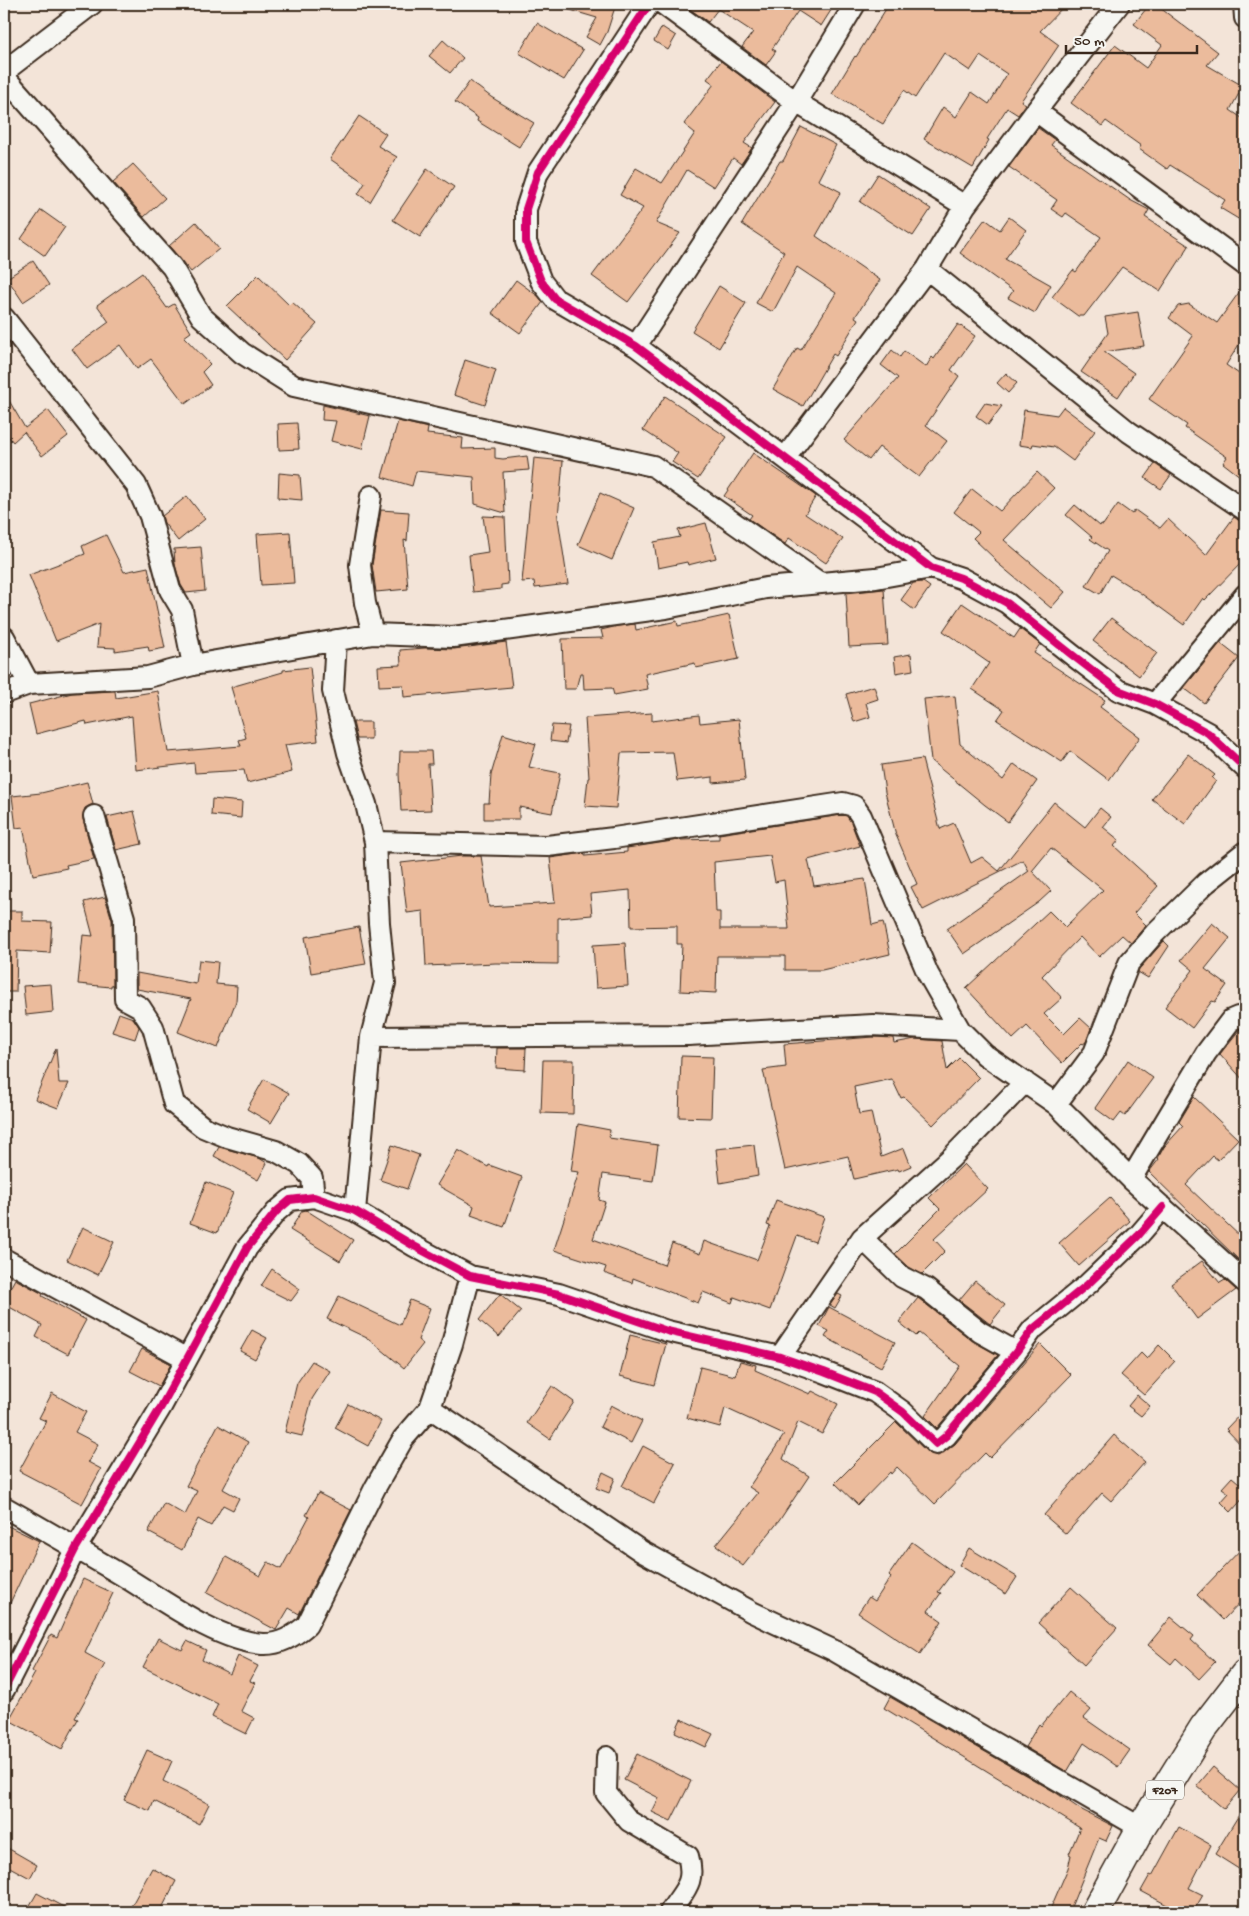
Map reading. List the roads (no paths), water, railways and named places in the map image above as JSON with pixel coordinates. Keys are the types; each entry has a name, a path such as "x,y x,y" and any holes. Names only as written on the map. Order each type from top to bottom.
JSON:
{"main road":[{"name":"F207","path":"1095,1912 1140,1828 1204,1727 1245,1674"}],"street":[{"path":"92,4 12,66 6,74 8,81 172,267 201,316 242,353 294,386 653,466 820,583"},
{"path":"649,4 538,172 526,209 526,242 541,281 555,299 636,346 931,568 961,578 1007,603 1118,690 1155,704 1208,733 1245,768"},
{"path":"663,4 796,102 965,206"},
{"path":"636,346 796,102 855,4"},
{"path":"786,458 927,269 965,206 1119,4"},
{"path":"1244,4 1245,18"},
{"path":"1036,111 1245,265"},
{"path":"927,269 1129,432 1245,510"},
{"path":"4,318 136,486 150,516 170,590 182,610 193,665"},
{"path":"371,496 360,565 365,603 373,634"},
{"path":"4,694 29,684 148,677 193,665 373,634 453,637 666,608 766,588 876,578 931,568"},
{"path":"1155,704 1245,594"},
{"path":"4,637 29,684"},
{"path":"336,640 333,690 348,753 366,804 375,842 379,924 385,982 371,1036 354,1211"},
{"path":"375,842 547,846 614,838 843,803 854,806 928,974 960,1030 985,1055 1056,1104 1130,1179 1245,1282"},
{"path":"94,816 124,918 125,999 140,1007 153,1028 174,1104 203,1127 227,1137 276,1151 300,1164 312,1178 314,1197"},
{"path":"1056,1104 1094,1053 1129,963 1161,926 1206,883 1245,852"},
{"path":"1130,1179 1206,1053 1231,1020 1238,1017 1245,1018"},
{"path":"371,1036 688,1035 873,1024 960,1030"},
{"path":"780,1357 862,1238 952,1158 1025,1082"},
{"path":"4,1690 76,1548 161,1407 247,1248 276,1212 290,1200 314,1197 354,1211 470,1276 559,1294 667,1331 780,1357 875,1392 903,1412 936,1444 946,1436 1033,1329 1088,1284 1138,1236 1163,1207"},
{"path":"862,1238 902,1277 926,1289 980,1332 1016,1352"},
{"path":"4,1259 187,1359"},
{"path":"4,1507 212,1630 263,1644 279,1642 294,1636 307,1625 375,1488 398,1447 430,1408 452,1344 470,1276"},
{"path":"430,1408 641,1551 752,1612 835,1652 1140,1828"},
{"path":"607,1757 606,1793 629,1820 688,1856 691,1866 691,1880 670,1912"}]}
